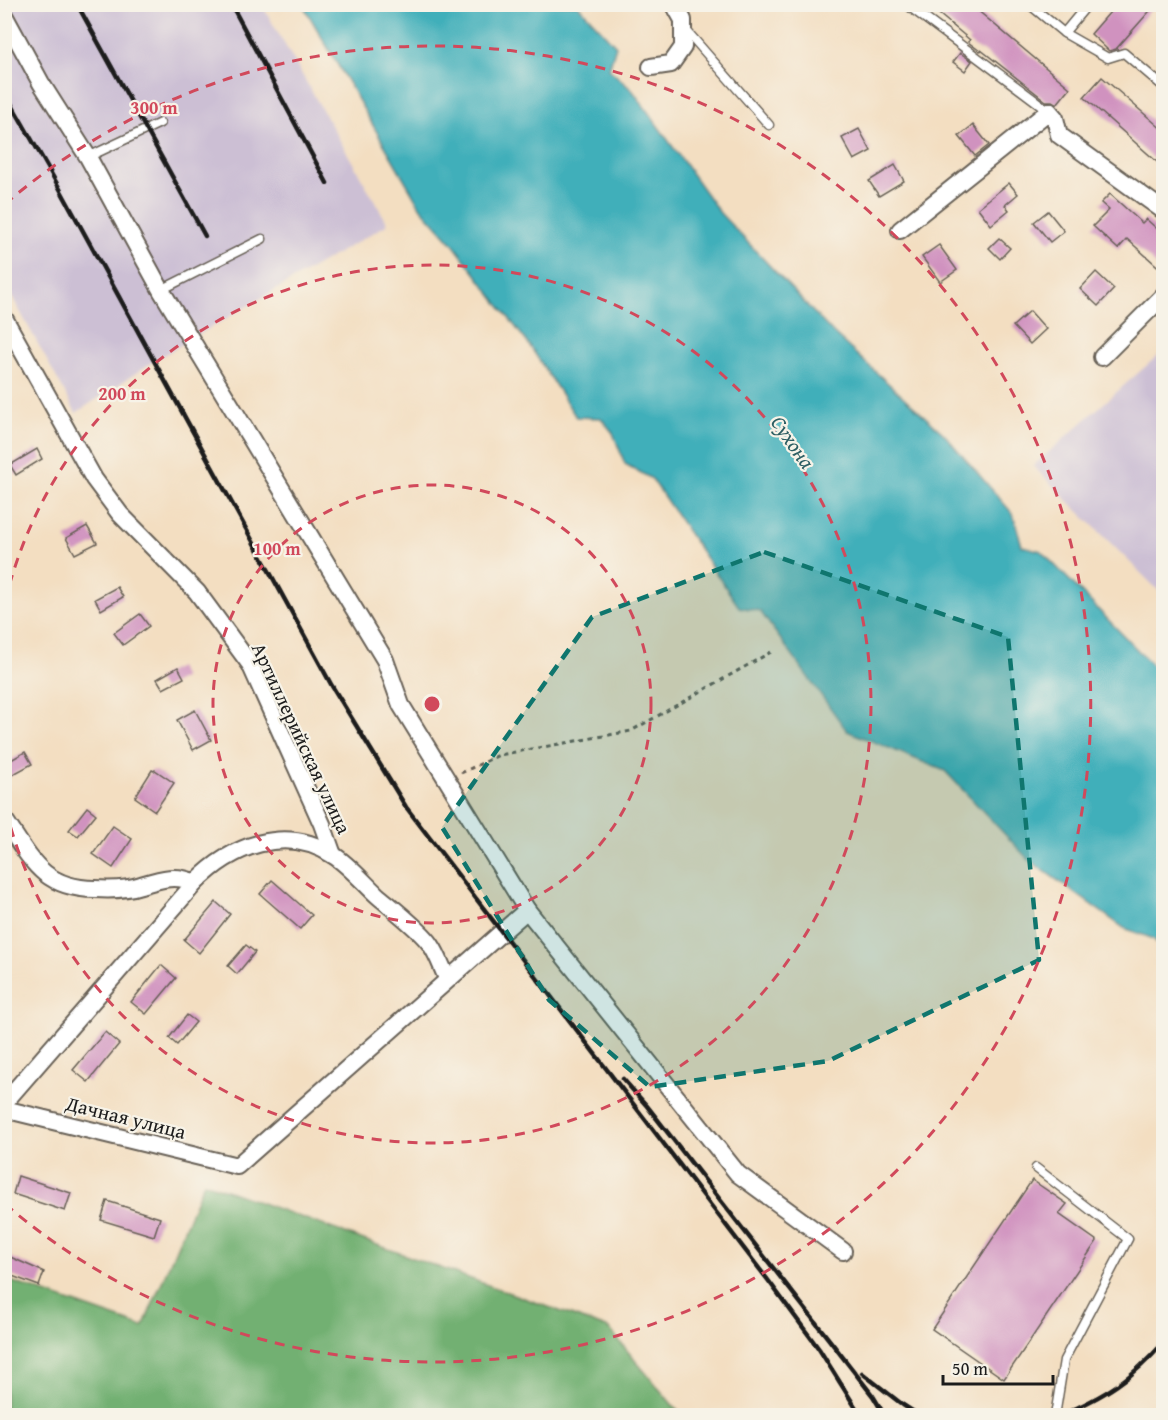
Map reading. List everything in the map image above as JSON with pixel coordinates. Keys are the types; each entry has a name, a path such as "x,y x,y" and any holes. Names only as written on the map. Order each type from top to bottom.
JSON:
{"street":[{"path":"651,67 671,64 683,47 683,20 674,4"},
{"path":"4,15 41,83 88,157 161,290 385,660 401,705 527,910 738,1174 843,1251"},
{"path":"900,230 1049,111 1055,118 1059,135 1164,211"},
{"path":"1102,357 1164,295"},
{"name":"Артиллерийская улица","path":"4,318 93,479 120,514 197,592 250,664 322,824 333,855"},
{"path":"4,819 42,871 53,880 69,886 120,890 174,877 195,883"},
{"name":"Артиллерийская улица","path":"4,1103 211,867 230,855 265,842 306,843 333,855 431,944 447,978"},
{"path":"447,978 527,910"},
{"name":"Дачная улица","path":"4,1109 237,1166 447,978"}],"lane":[{"path":"906,4 1049,111"},
{"path":"1029,4 1064,33 1108,58 1124,53 1164,87"},
{"path":"1064,33 1088,4"},
{"path":"683,27 769,125"},
{"path":"88,157 160,123"},
{"path":"161,290 262,239"},
{"path":"1036,1168 1128,1239 1064,1360 1055,1416"}],"path":[{"path":"445,780 499,755 631,731 771,652"}],"highlighted area":[{"path":"764,552 1008,637 1039,960 828,1061 650,1087 549,1000 442,827 592,617"}],"shaded area":[{"path":"4,5 262,5 388,224 157,359 76,413 5,284"},
{"path":"1163,351 1163,595 1033,466"}],"green space":[{"path":"204,1182 609,1329 681,1415 5,1415 5,1279 143,1327"}],"water":[{"name":"Сухона","path":"303,5 578,5 616,46 609,69 633,91 720,213 834,334 944,434 1013,514 1022,546 1041,551 1163,676 1163,955 1154,939 1124,928 1029,860 945,771 847,731 760,611 739,607 652,479 625,464 613,433 601,418 576,417 530,346 453,244 421,208"}],"building":[{"path":"927,4 970,4 1070,88 1057,104 1046,101 968,42 970,40"},
{"path":"1117,4 1156,4 1116,49 1109,51 1091,34"},
{"path":"960,53 972,61 965,71 953,62"},
{"path":"1102,77 1164,131 1164,168 1084,97"},
{"path":"973,125 989,145 975,156 959,136"},
{"path":"859,129 871,151 854,160 842,138"},
{"path":"895,165 904,181 879,196 869,181"},
{"path":"1009,183 1018,194 1005,205 1009,210 991,225 978,208"},
{"path":"1110,194 1142,223 1146,219 1164,235 1164,272 1127,239 1118,249 1093,226 1109,210 1101,203"},
{"path":"1048,211 1064,231 1050,242 1034,222"},
{"path":"999,238 1010,248 1000,259 989,248"},
{"path":"939,245 957,270 940,282 922,257"},
{"path":"1096,272 1114,289 1098,306 1080,289"},
{"path":"1030,311 1046,329 1030,344 1013,326"},
{"path":"37,449 42,459 16,475 10,465"},
{"path":"87,526 97,543 75,554 66,538"},
{"path":"117,587 123,597 101,610 95,599"},
{"path":"140,614 149,626 123,645 114,633"},
{"path":"178,667 184,678 163,689 157,679"},
{"path":"195,710 211,740 193,750 177,720"},
{"path":"25,752 32,764 8,777 4,771 4,764"},
{"path":"152,770 174,783 155,811 135,797"},
{"path":"87,807 96,814 78,836 69,830"},
{"path":"113,826 132,839 113,868 93,854"},
{"path":"272,880 312,915 300,929 260,894"},
{"path":"216,902 230,914 199,953 184,940"},
{"path":"246,945 255,952 237,974 228,966"},
{"path":"161,965 176,978 146,1014 131,1002"},
{"path":"187,1015 196,1022 177,1045 169,1038"},
{"path":"105,1032 119,1044 88,1082 73,1070"},
{"path":"18,1176 71,1193 65,1211 13,1194"},
{"path":"1032,1180 1067,1204 1059,1214 1097,1241 1004,1379 932,1329"},
{"path":"107,1201 160,1218 154,1236 101,1220"},
{"path":"8,1256 44,1272 39,1286 4,1273 4,1265"}],"railway":[{"path":"77,4 205,236"},
{"path":"231,4 327,183"},
{"path":"4,91 332,686 406,807 768,1280 819,1349 861,1416"},
{"path":"623,1079 647,1106 873,1396 885,1416"},
{"path":"1059,1416 1116,1386 1140,1367 1164,1342"},
{"path":"862,1373 920,1416"}]}
